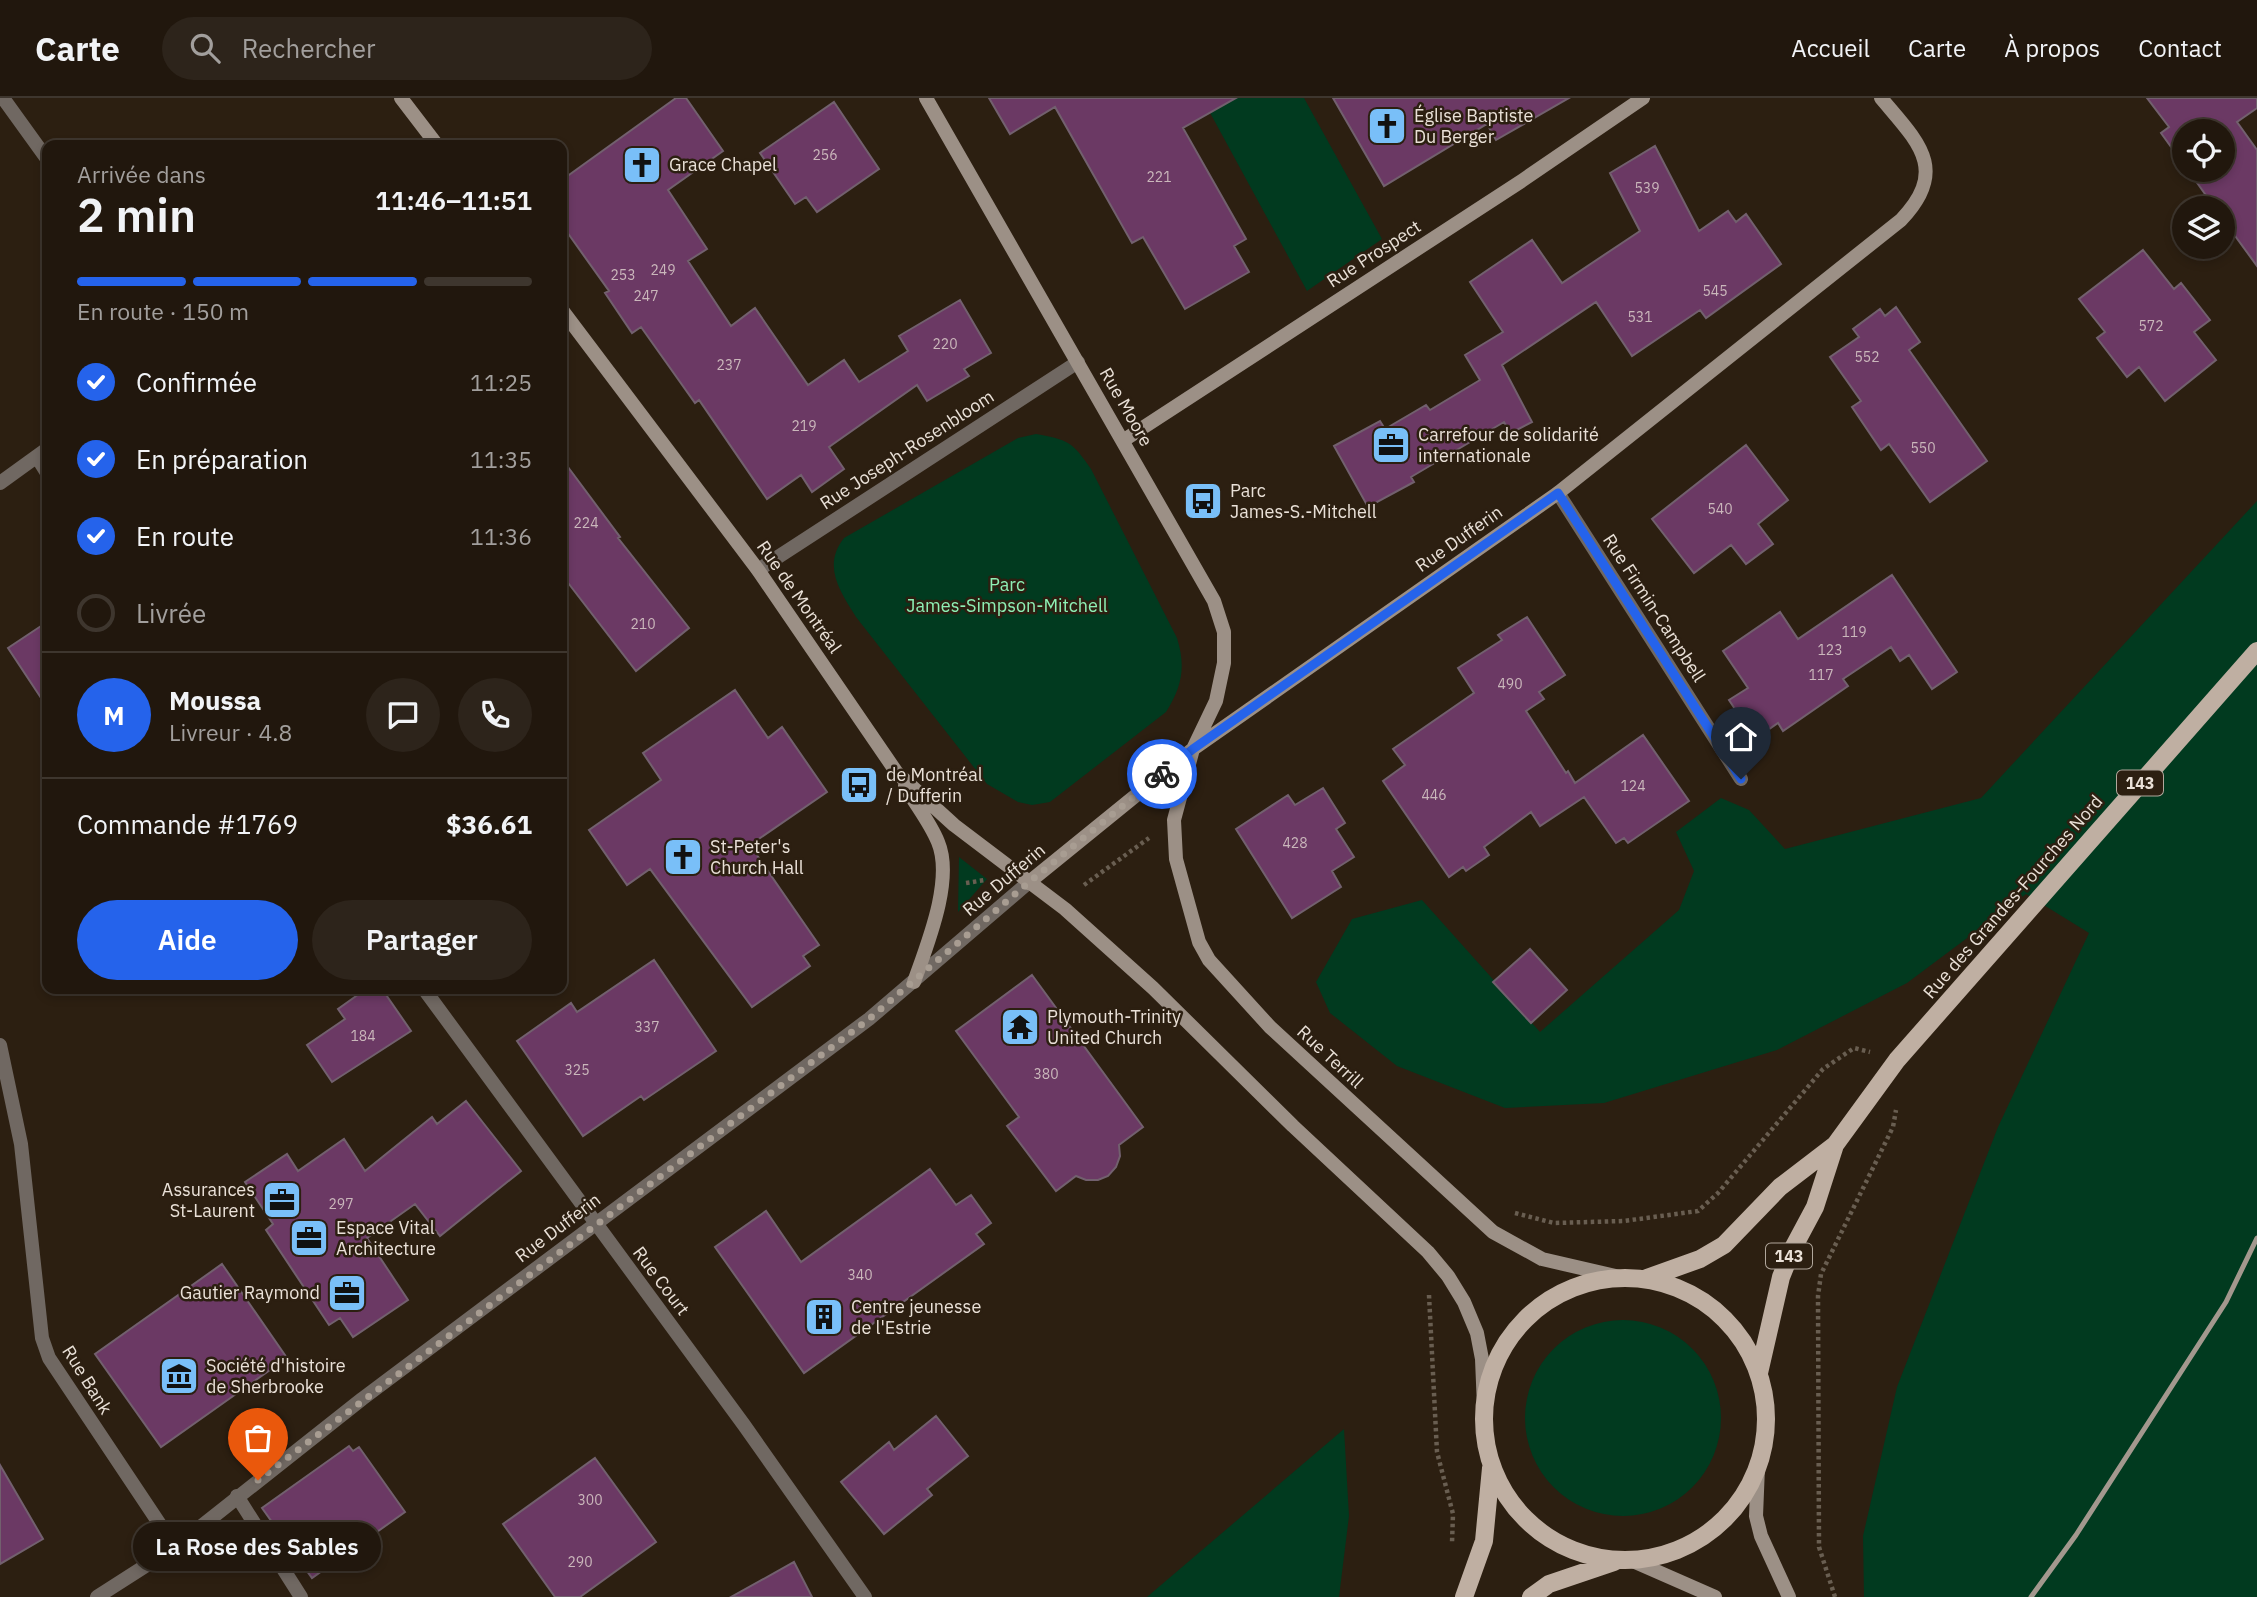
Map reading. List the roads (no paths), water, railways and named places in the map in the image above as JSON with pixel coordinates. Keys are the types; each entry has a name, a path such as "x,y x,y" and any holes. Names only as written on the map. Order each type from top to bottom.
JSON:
{"main road":[{"name":"Rue des Grandes-Fourches Nord","path":"1647,1278 1700,1259 1724,1245 1780,1187 1835,1145 1897,1059 2257,651"},
{"name":"Rue des Grandes-Fourches Nord","path":"1759,1373 1781,1277 1815,1207 1835,1145"},
{"name":"143","path":"1531,1597 1549,1584 1625,1561 1666,1555 1696,1542 1722,1522 1743,1496 1758,1467 1766,1436 1766,1404 1759,1373 1746,1346 1727,1321 1704,1301 1677,1286 1647,1278 1620,1277 1586,1282 1555,1296 1527,1316 1506,1343 1490,1374 1484,1407 1484,1436 1491,1464 1510,1502 1539,1532 1576,1552 1625,1561"},
{"name":"143","path":"1464,1597 1484,1541 1491,1464"}],"street":[{"path":"3,98 42,152"},
{"path":"401,98 433,140"},
{"name":"Rue Moore","path":"926,98 1214,601 1224,632 1224,663 1216,701 1193,749"},
{"name":"Rue Prospect","path":"1124,440 1524,180 1643,98"},
{"name":"Rue Dufferin","path":"97,1597 174,1547 237,1496 595,1224 869,1019 1028,883 1193,749 1558,493 1901,219 1918,202 1925,183 1926,161 1917,141 1881,98"},
{"name":"Rue de Montréal","path":"567,317 758,570 897,773 954,825 1028,883"},
{"name":"Rue Joseph-Rosenbloom","path":"758,570 1078,362"},
{"path":"0,483 42,453"},
{"name":"Rue Firmin-Campbell","path":"1558,493 1741,779"},
{"name":"Rue Terrill","path":"1193,749 1174,820 1176,859 1199,942 1209,960 1270,1027 1471,1213 1513,1245 1542,1259 1620,1277"},
{"path":"897,773 939,843 943,885 931,935 914,982"},
{"path":"1028,883 1065,909 1153,988 1293,1126 1428,1252 1448,1276 1464,1302 1477,1333 1482,1359 1484,1407"},
{"name":"Rue Court","path":"428,994 744,1425 865,1597"},
{"name":"Rue Bank","path":"0,1045 21,1143 42,1338 49,1358 174,1547"},
{"path":"1758,1467 1756,1516 1760,1536 1789,1597"},
{"path":"237,1496 301,1597"},
{"path":"1625,1561 1715,1597"}],"railway":[{"path":"2031,1597 2076,1535 2226,1302 2257,1238"}],"place":[{"name":"Église Baptiste Du Berger","path":"1387,126"},
{"name":"Grace Chapel","path":"642,165"},
{"name":"Carrefour de solidarité internationale","path":"1391,445"},
{"name":"Parc James-S.-Mitchell","path":"1203,501"},
{"name":"de Montréal / Dufferin","path":"859,785"},
{"name":"St-Peter's Church Hall","path":"683,857"},
{"name":"Plymouth-Trinity United Church","path":"1020,1027"},
{"name":"Assurances St-Laurent","path":"282,1200"},
{"name":"Espace Vital Architecture","path":"309,1238"},
{"name":"Gautier Raymond","path":"347,1293"},
{"name":"Centre jeunesse de l'Estrie","path":"824,1317"},
{"name":"Société d'histoire de Sherbrooke","path":"179,1376"},
{"name":"La Rose des Sables","path":"258,1480"}],"park label":[{"name":"Parc James-Simpson-Mitchell","path":"1007,595"}]}
